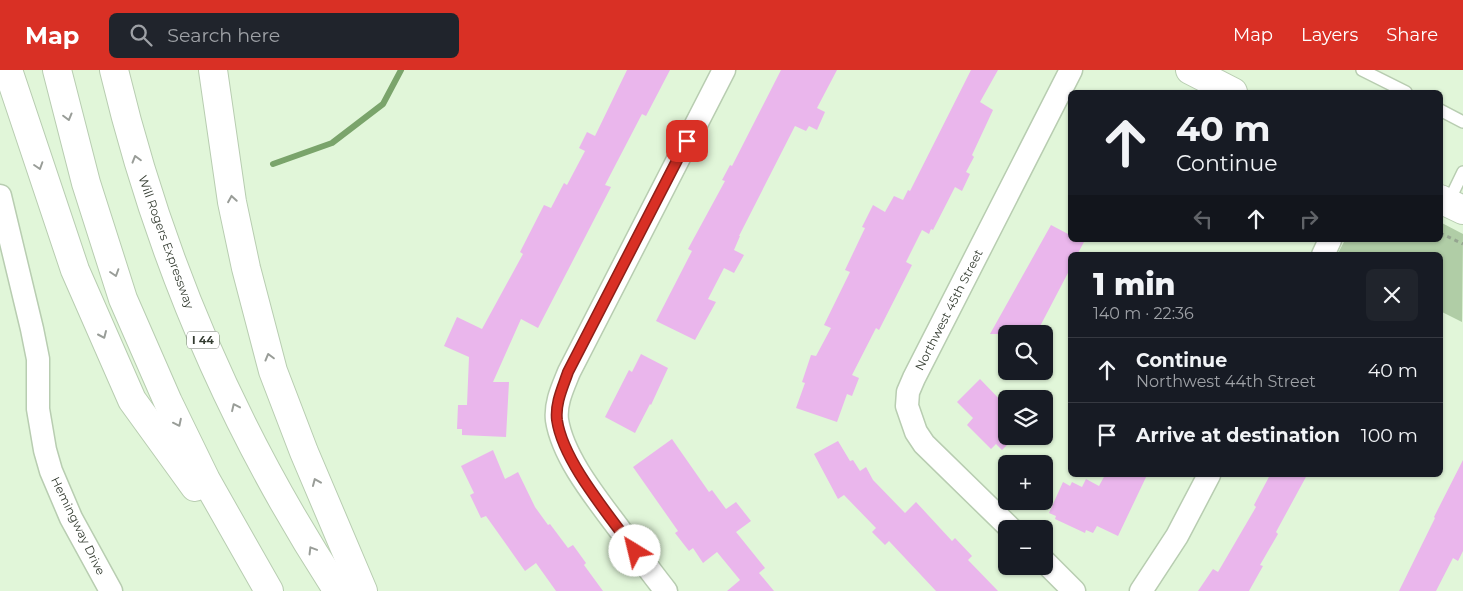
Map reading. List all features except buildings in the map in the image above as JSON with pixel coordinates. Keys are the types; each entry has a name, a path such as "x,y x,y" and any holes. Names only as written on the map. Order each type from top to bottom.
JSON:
{"main road":[{"path":"8,70 75,270 132,400 262,581"},
{"path":"57,70 86,183 123,299 168,402 202,472 262,581"},
{"name":"Will Rogers Expressway","path":"114,70 137,161 164,243 194,322 284,503 338,591"},
{"path":"213,70 232,202 273,371 304,452 363,591"},
{"path":"1190,70 1229,90"}],"street":[{"path":"666,591 607,512 575,465 564,443 557,419 559,396 568,372 724,70"},
{"name":"Northwest 45th Street","path":"1002,520 924,444 910,420 907,406 908,392 1071,70"},
{"name":"Hemingway Drive","path":"0,196 38,359 38,409 45,450 51,471 71,518 108,590"},
{"path":"1141,591 1177,536 1208,477"},
{"path":"1053,570 1074,591"}],"lane":[{"path":"1362,70 1402,90"},
{"path":"1443,112 1463,122"},
{"path":"1450,204 1463,172"}],"path":[{"path":"1443,234 1463,244"}],"green space":[{"path":"1443,224 1463,234 1462,322 1443,312 1443,252 1339,252 1344,242 1443,242"}],"waterway":[{"path":"273,164 332,143 383,104 401,70"}],"route":[{"path":"635,551 575,465 564,443 557,419 559,396 568,372 687,141"}]}
